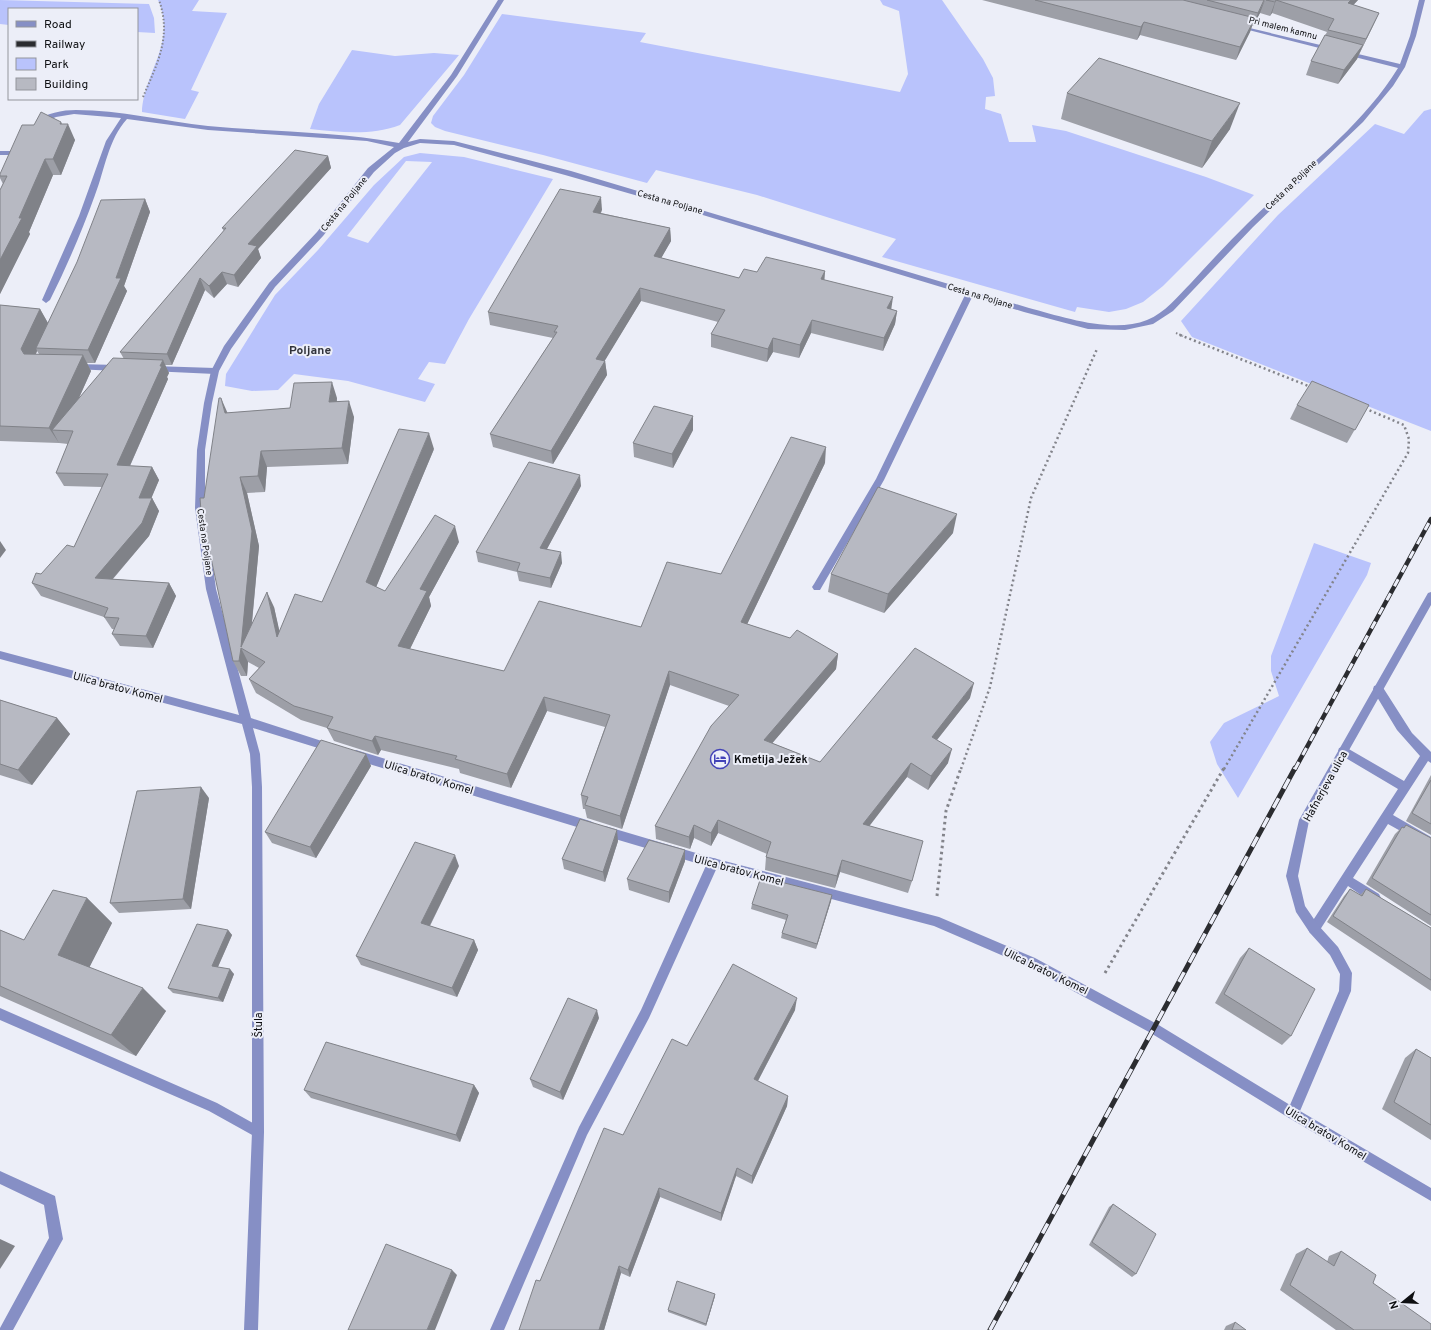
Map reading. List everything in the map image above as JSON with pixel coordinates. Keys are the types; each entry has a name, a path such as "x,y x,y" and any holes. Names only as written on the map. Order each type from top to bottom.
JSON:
{"street":[{"path":"34,126 54,115 74,112 126,116 222,129 367,139 401,146 454,76 502,0"},
{"name":"Cesta na Poljane","path":"246,721 211,588 200,508 202,450 208,403 216,371 227,348 272,285 320,234 372,170 388,155 401,146 420,140 454,143 676,204 970,293 1076,323 1107,327 1125,327 1150,322 1170,309 1250,225 1361,121 1391,85 1402,67 1413,36 1422,0"},
{"name":"Pri malem kamnu","path":"1235,25 1402,67"},
{"path":"46,300 68,256 95,186 109,140 116,126 126,116"},
{"path":"0,153 14,153"},
{"path":"817,587 880,480 970,293"},
{"path":"67,367 130,369"},
{"path":"145,369 216,371"},
{"name":"Hafnerjeva ulica","path":"1293,1114 1344,991 1346,972 1334,951 1314,929 1300,908 1292,876 1304,820 1431,596"},
{"name":"Ulica bratov Komel","path":"0,655 246,721 713,863 935,921 1031,962 1092,994 1153,1028 1293,1114 1431,1195"},
{"path":"1314,929 1405,787 1428,756 1404,731 1378,689"},
{"name":"Štula","path":"246,721 255,754 256,787 258,1132 252,1330"},
{"path":"1343,751 1405,787"},
{"path":"1386,817 1431,843"},
{"path":"497,1330 583,1131 645,1014 713,863"},
{"path":"1346,879 1385,905"},
{"path":"0,1014 213,1107 258,1132"},
{"path":"0,1176 50,1201 56,1239 6,1330"}],"path":[{"path":"138,118 143,98 164,44 166,29 165,13 159,0"},
{"path":"1150,322 1316,389"},
{"path":"935,921 946,811 990,687 1031,498 1107,327"},
{"path":"1092,994 1408,453 1409,439 1404,425 1359,406"}],"green space":[{"path":"0,0 149,4 154,18 155,33 138,32 138,8 8,8 8,25 0,24"},
{"path":"158,0 199,0 192,11 227,13 191,90 199,92 185,119 142,112 144,97 162,44 164,30 163,16"},
{"path":"880,0 942,0 983,59 993,78 995,96 986,97 985,109 1001,114 1009,142 1036,142 1032,125 1066,131 1206,177 1254,195 1163,286 1143,302 1126,309 1109,312 1077,307 1075,312 882,257 896,239 757,195 656,170 647,183 445,131 435,127 431,123 433,116 464,75 502,14 646,33 640,42 900,92 908,74 899,11 883,5"},
{"path":"352,50 395,56 434,53 459,55 400,125 378,131 367,132 344,132 310,129 319,104"},
{"path":"1431,109 1431,431 1192,337 1181,321 1278,215 1375,124 1404,134 1424,111"},
{"path":"420,153 464,157 553,179 469,319 445,364 429,362 418,379 435,384 425,402 348,381 294,374 278,390 252,391 225,386 226,374 275,295 318,250 374,185 404,157","holes":["406,161 432,162 368,243 347,236"]},
{"path":"1314,543 1371,563 1367,575 1238,798 1217,764 1210,742 1224,723 1279,696 1271,671 1271,656"}],"building":[{"path":"1035,0 1183,0 1255,18 1240,47 1144,22 1141,27"},
{"path":"1207,0 1264,0 1258,13"},
{"path":"1276,0 1351,0 1348,3 1379,13 1366,39 1328,30 1334,19"},
{"path":"1325,35 1363,45 1344,70 1311,61"},
{"path":"1099,58 1240,103 1212,141 1067,93"},
{"path":"41,112 61,122 60,124 68,124 53,159 45,159 19,218 22,218 0,260 0,190 7,176 0,176 0,174 22,125 34,125"},
{"path":"295,150 328,156 248,244 257,246 234,275 222,272 209,286 200,278 167,354 120,352 226,228 222,228"},
{"path":"560,189 601,197 593,212 670,228 654,256 739,278 744,269 757,272 766,257 825,271 821,279 893,297 887,308 897,311 884,338 812,320 800,345 773,338 768,349 711,334 725,310 640,288 596,359 605,361 551,451 490,434 557,332 554,332 558,326 488,312"},
{"path":"145,199 116,278 121,278 88,350 36,348 77,262 101,200"},
{"path":"0,305 40,309 21,349 24,354 83,355 49,428 0,426"},
{"path":"113,358 163,360 160,366 162,366 117,465 152,467 139,498 152,498 142,523 95,578 169,583 146,636 112,634 119,618 104,617 108,608 32,583 36,573 41,574 67,545 74,547 108,474 56,473 73,431 52,430"},
{"path":"1312,381 1369,405 1355,430 1297,405"},
{"path":"332,382 329,402 349,401 342,448 261,451 258,476 240,477 252,531 241,647 267,592 277,637 295,594 322,602 399,429 429,433 366,582 385,591 435,515 455,526 420,589 427,591 398,646 504,671 539,601 641,627 667,562 721,574 791,437 826,447 741,622 790,638 797,630 838,654 764,740 820,762 915,648 974,683 932,737 952,749 931,776 911,763 863,824 923,841 912,881 842,860 837,876 766,857 771,842 718,820 711,833 694,825 689,837 655,826 711,726 739,695 669,671 620,816 585,805 588,797 581,795 610,715 544,697 507,774 455,759 457,756 375,736 372,741 327,728 333,717 294,706 249,679 265,662 241,648 239,661 233,661 201,511 200,498 204,498 219,398 221,398 225,413 290,408 294,383"},
{"path":"654,406 693,416 672,454 633,443"},
{"path":"529,462 580,475 540,548 561,552 550,578 517,571 520,563 476,552"},
{"path":"878,487 957,514 888,594 831,574"},
{"path":"0,700 57,718 18,770 0,764"},
{"path":"321,740 366,754 310,847 265,832"},
{"path":"1431,780 1431,824 1412,813"},
{"path":"201,787 183,899 110,903 137,791"},
{"path":"580,819 617,830 603,872 562,859"},
{"path":"1406,825 1431,838 1431,915 1372,878 1402,827 1404,828"},
{"path":"649,840 685,850 669,892 627,879"},
{"path":"415,842 455,855 421,923 474,940 452,988 356,956"},
{"path":"761,877 832,895 817,944 782,933 788,915 752,904"},
{"path":"1350,889 1362,896 1366,889 1431,928 1431,980 1333,916"},
{"path":"53,890 87,898 58,955 143,988 111,1035 0,986 0,930 24,940"},
{"path":"197,924 228,930 212,966 230,969 218,998 168,988"},
{"path":"1249,948 1315,989 1291,1036 1224,994"},
{"path":"733,964 797,998 754,1079 788,1096 752,1176 737,1168 721,1213 659,1188 628,1270 619,1266 599,1330 519,1330 536,1280 540,1281 604,1128 623,1135 672,1039 687,1046"},
{"path":"568,998 597,1010 560,1092 530,1079"},
{"path":"326,1042 474,1085 456,1135 304,1090"},
{"path":"1416,1049 1431,1058 1431,1125 1394,1102"},
{"path":"1113,1204 1156,1234 1136,1274 1092,1242"},
{"path":"386,1244 452,1270 427,1330 348,1330"},
{"path":"1307,1248 1334,1266 1341,1251 1376,1275 1373,1283 1431,1324 1431,1330 1354,1330 1290,1285"},
{"path":"677,1281 715,1294 706,1324 668,1310"},
{"path":"1235,1322 1246,1330 1232,1330"}],"railway":[{"path":"1295,769 1431,519"},
{"path":"990,1330 1295,768"}],"place":[{"name":"Kmetija Ježek","path":"720,759"}],"district":[{"name":"Poljane","path":"310,350"}]}
